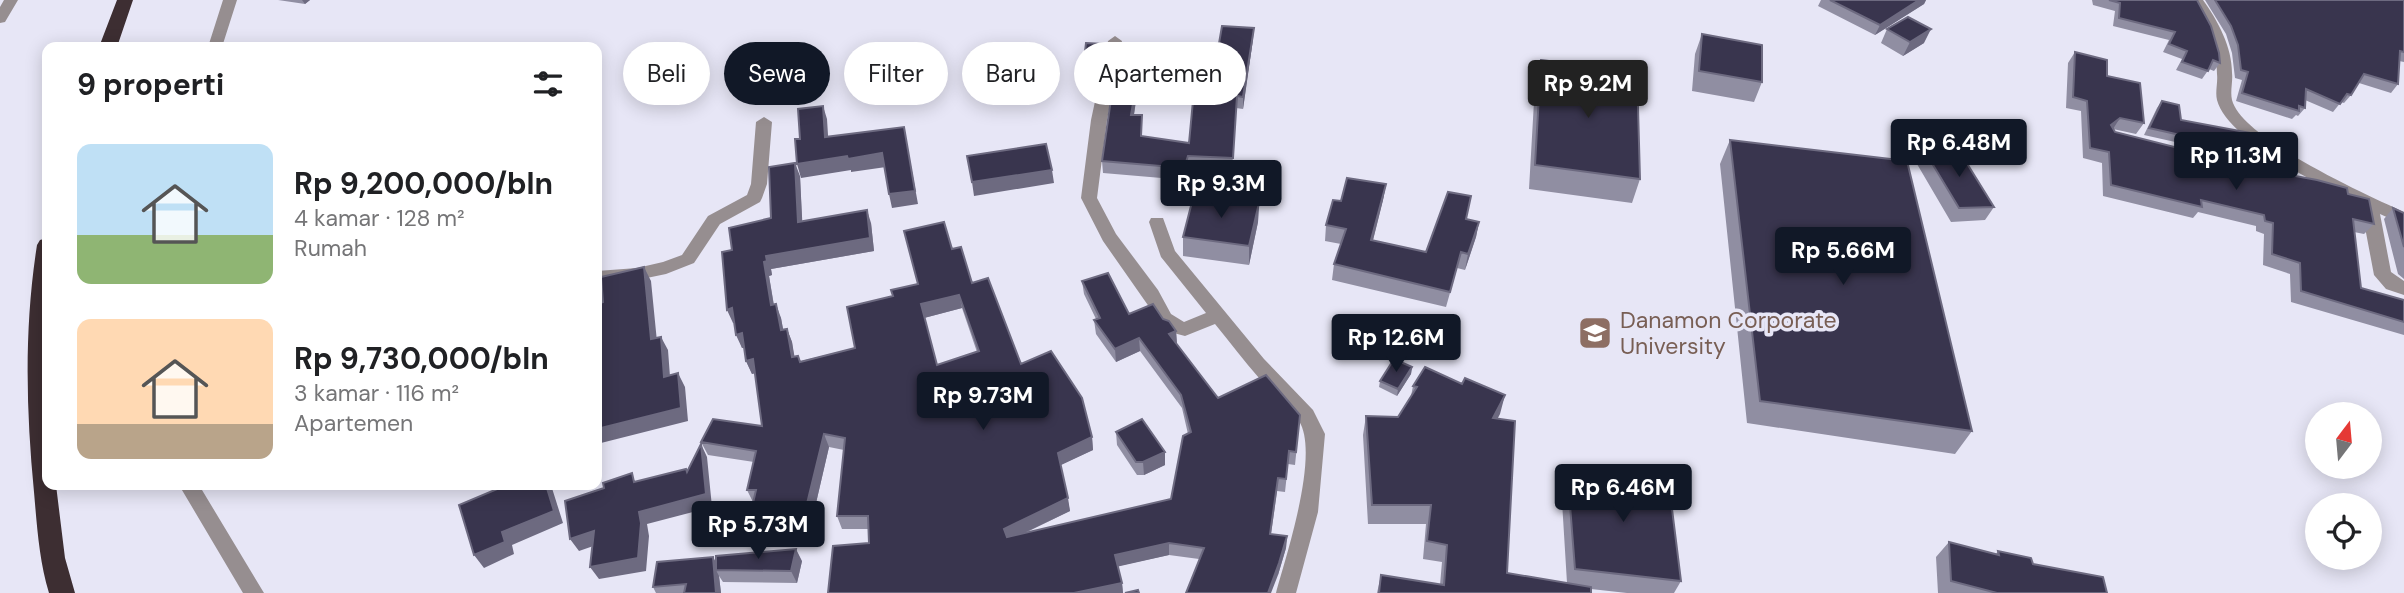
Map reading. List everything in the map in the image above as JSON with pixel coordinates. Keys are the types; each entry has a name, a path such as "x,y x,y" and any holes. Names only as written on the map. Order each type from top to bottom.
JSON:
{"highway":[{"path":"110,42 125,0"},
{"path":"42,274 38,326 37,415 42,462"},
{"path":"45,490 62,593"}],"street":[{"path":"0,19 11,0"},
{"path":"217,42 230,0"},
{"path":"2196,0 2211,24 2224,62 2223,95 2228,110 2255,135 2340,188 2404,219"},
{"path":"1115,41 1099,120 1089,198 1109,237 1152,295 1167,322 1185,330 1219,315"},
{"path":"602,276 666,268 688,259 713,220 754,198 759,184 764,122"},
{"path":"2291,178 2340,188"},
{"path":"2369,203 2383,275 2392,284 2404,288"},
{"path":"1157,222 1167,253 1258,363 1306,415 1315,434 1310,501 1301,544 1286,593"},
{"path":"192,490 254,593"}],"building":[{"path":"1830,0 1919,0 1880,25"},
{"path":"2109,0 2197,0 2211,26 2220,63 2213,60 2208,71 2182,62 2187,51 2169,44 2175,32 2119,18 2120,3"},
{"path":"2215,0 2404,0 2404,52 2400,51 2398,84 2364,74 2351,95 2347,94 2340,104 2306,89 2305,108 2299,106 2299,111 2242,93 2248,72 2241,70 2238,45 2231,26"},
{"path":"1908,17 1931,29 1910,42 1887,29"},
{"path":"1222,26 1254,28 1246,78 1246,42 1219,42"},
{"path":"1702,34 1762,45 1762,82 1699,71"},
{"path":"2075,52 2107,60 2107,76 2140,83 2144,123 2120,118 2111,125 2115,132 2269,171 2317,180 2347,188 2348,194 2369,199 2374,224 2353,219 2361,288 2404,300 2404,322 2301,291 2300,263 2272,254 2273,223 2265,221 2264,215 2201,200 2202,207 2111,185 2109,152 2090,148 2087,101 2073,97"},
{"path":"1541,60 1637,72 1640,179 1535,165"},
{"path":"2162,101 2179,105 2181,120 2250,133 2288,159 2149,128"},
{"path":"1110,105 1133,105 1131,115 1142,115 1141,136 1189,143 1193,105 1236,105 1233,158 1188,156 1184,168 1102,161"},
{"path":"823,106 825,137 904,127 915,191 889,194 882,153 797,164 795,139 800,139 798,109"},
{"path":"1730,140 1907,161 1972,431 1760,401"},
{"path":"1046,144 1052,170 972,182 967,156"},
{"path":"1958,149 1994,207 1959,208 1924,150"},
{"path":"795,163 798,222 867,210 870,238 766,256 767,261 764,262 771,305 776,304 781,330 787,329 792,357 798,356 800,362 855,348 847,307 893,296 891,290 918,284 904,231 944,222 952,249 961,247 972,283 988,278 1021,364 1051,351 1082,398 1092,437 1058,453 1068,498 1004,529 1007,537 1171,499 1183,436 1191,432 1181,395 1139,338 1115,349 1094,320 1100,318 1082,281 1108,273 1129,314 1153,304 1163,319 1169,321 1176,331 1169,334 1218,398 1266,375 1300,415 1296,452 1289,451 1286,479 1278,478 1270,534 1287,536 1268,593 1186,593 1204,548 1169,543 1115,555 1122,583 1074,593 828,593 833,546 869,543 868,516 837,516 845,438 824,434 804,516 750,516 756,490 747,490 756,451 701,442 713,419 762,426 753,359 746,361 742,333 736,335 732,308 727,310 722,252 732,250 729,228 771,218 769,167","holes":["959,295 979,351 937,365 921,304"]},
{"path":"1347,178 1386,184 1371,240 1426,252 1448,192 1471,196 1466,219 1479,222 1468,254 1461,252 1450,292 1334,264 1346,229 1326,225 1333,200 1341,201"},
{"path":"1194,194 1259,203 1249,246 1183,237"},
{"path":"2393,208 2404,213 2404,247"},
{"path":"644,267 651,339 661,337 664,377 678,373 681,408 602,428 602,277"},
{"path":"1394,359 1412,367 1398,389 1380,381"},
{"path":"1425,367 1462,384 1465,378 1505,395 1493,418 1515,421 1507,573 1591,587 1591,593 1379,593 1381,575 1444,585 1447,545 1427,541 1431,505 1372,505 1366,416 1398,417 1417,387 1413,386"},
{"path":"1142,419 1165,452 1143,462 1136,462 1116,432"},
{"path":"701,444 706,494 639,512 641,523 638,558 590,567 594,531 570,539 565,501 602,490 603,483 632,473 634,482 686,469 687,472"},
{"path":"1567,467 1668,477 1681,581 1575,569"},
{"path":"495,490 548,490 554,511 502,532 505,542 474,555 459,505"},
{"path":"1949,542 1999,555 1998,551 2031,558 2033,564 2103,577 2107,593 1997,593 1951,581"},
{"path":"796,549 791,571 716,570 716,556"},
{"path":"713,557 716,593 684,593 686,584 653,587 657,562"}],"place":[{"name":"Danamon Corporate University","path":"1595,333"}]}
